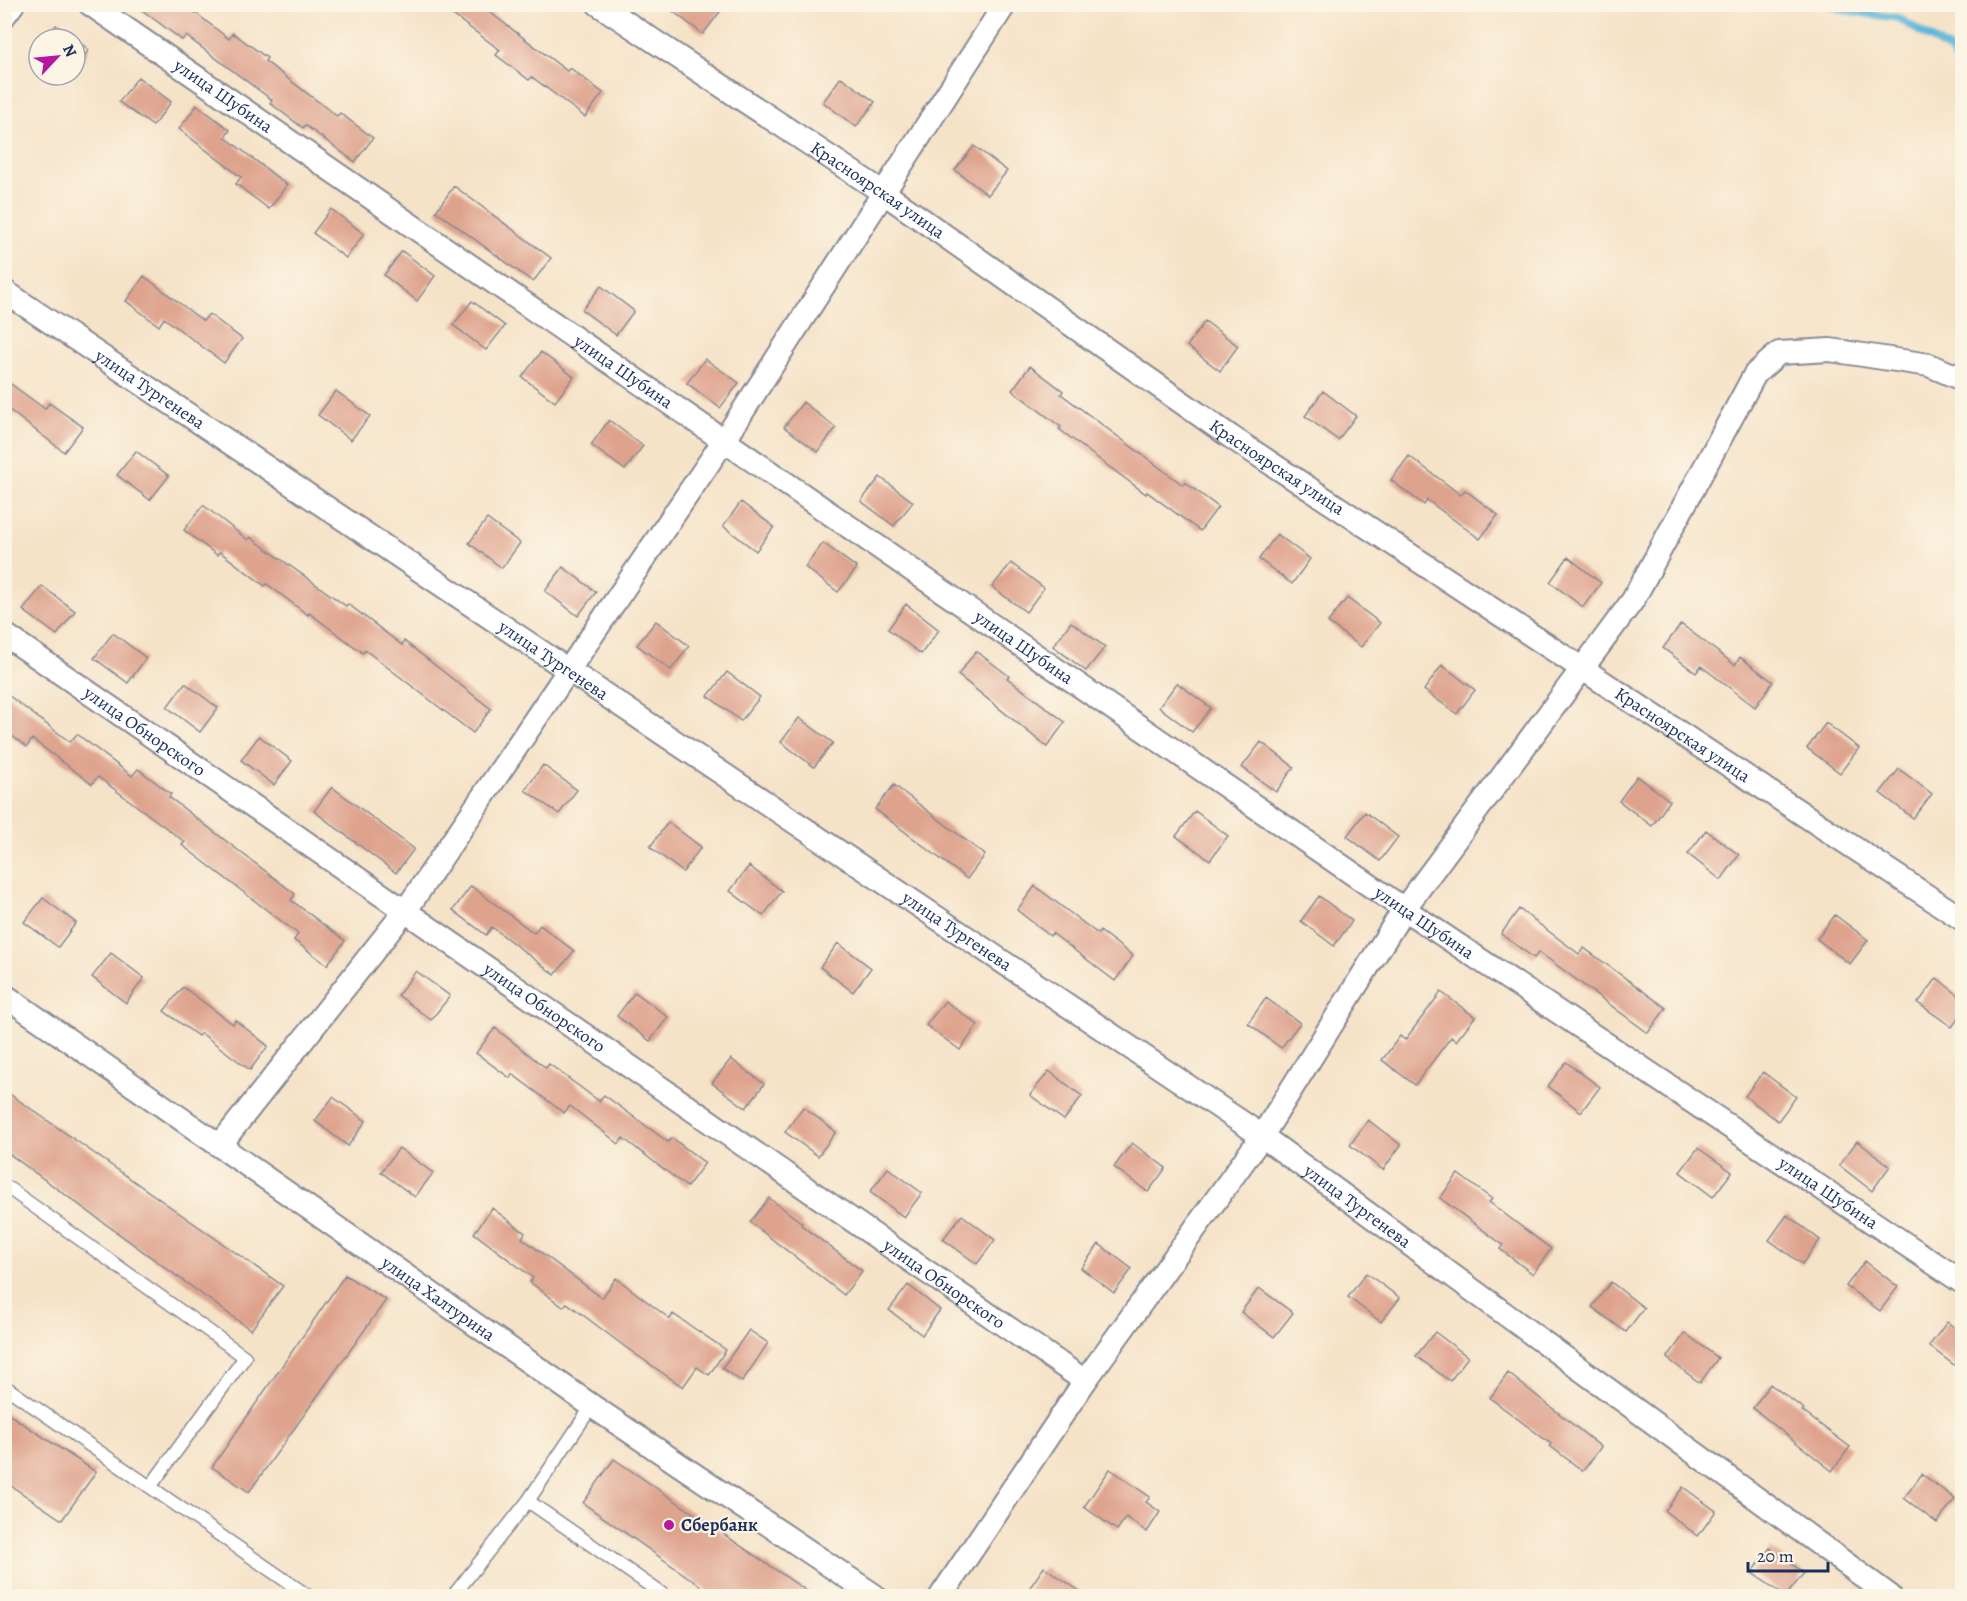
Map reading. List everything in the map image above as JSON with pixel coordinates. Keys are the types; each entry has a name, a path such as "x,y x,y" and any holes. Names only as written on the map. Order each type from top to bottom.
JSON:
{"street":[{"path":"4,16 13,4"},
{"name":"улица Шубина","path":"90,4 1404,909 1962,1282"},
{"name":"Красноярская улица","path":"598,4 884,193 1231,437 1962,920"},
{"path":"220,1144 406,910 723,442 1005,4"},
{"name":"улица Тургенева","path":"4,291 570,669 1262,1136 1890,1596"},
{"path":"941,1596 1085,1380 1262,1136 1404,909 1633,600 1755,374 1779,353 1830,350 1929,365 1962,378"},
{"name":"улица Обнорского","path":"4,634 1085,1380"},
{"name":"улица Халтурина","path":"4,995 592,1406 875,1596"}],"lane":[{"path":"4,1185 245,1357 150,1487"},
{"path":"4,1386 308,1596"},
{"path":"453,1596 528,1501 592,1406"},
{"path":"528,1501 665,1596"}],"building":[{"path":"134,4 184,4 229,39 233,33 267,58 265,61 337,116 340,113 373,138 355,162 305,125 303,128 270,103 272,100 186,36 182,40"},
{"path":"438,4 479,4 567,71 570,68 603,93 585,117 532,77 529,80 496,55 500,50"},
{"path":"663,4 726,4 703,34"},
{"path":"138,77 171,102 153,126 119,102"},
{"path":"841,77 875,102 856,127 823,102"},
{"path":"197,105 230,130 225,137 287,185 269,209 236,184 241,177 179,129"},
{"path":"974,146 1007,171 988,195 955,170"},
{"path":"454,186 551,258 533,282 436,211"},
{"path":"331,209 364,234 346,258 313,233"},
{"path":"402,251 435,276 417,301 384,275"},
{"path":"144,276 203,321 209,314 242,339 224,363 164,318 159,326 126,301"},
{"path":"601,286 634,311 616,335 582,310"},
{"path":"472,301 505,326 486,350 453,325"},
{"path":"1205,321 1238,346 1220,371 1187,346"},
{"path":"541,352 574,377 555,402 522,377"},
{"path":"705,359 739,383 720,408 687,383"},
{"path":"1030,366 1063,391 1061,394 1183,485 1185,482 1218,507 1200,531 1092,454 1012,390"},
{"path":"4,379 45,409 49,403 83,427 64,452 4,406"},
{"path":"336,391 370,416 351,440 318,415"},
{"path":"1323,391 1356,416 1338,440 1305,416"},
{"path":"803,402 836,428 818,452 784,427"},
{"path":"609,420 643,446 625,470 591,445"},
{"path":"136,451 169,476 150,500 117,475"},
{"path":"1409,456 1461,495 1465,490 1498,515 1480,539 1427,500 1424,505 1391,480"},
{"path":"880,477 913,502 894,526 861,501"},
{"path":"741,502 774,527 756,551 723,526"},
{"path":"203,505 248,540 250,537 346,606 348,604 402,645 404,641 491,709 473,733 365,650 363,653 267,584 265,586 220,552 217,555 184,530"},
{"path":"487,519 520,543 502,568 469,543"},
{"path":"1277,534 1310,559 1292,584 1259,559"},
{"path":"823,543 857,568 838,592 805,567"},
{"path":"1568,557 1601,583 1583,607 1550,582"},
{"path":"1011,563 1044,588 1026,612 992,587"},
{"path":"563,567 596,592 578,616 545,591"},
{"path":"42,586 75,611 57,635 23,610"},
{"path":"1347,598 1380,623 1361,647 1328,622"},
{"path":"906,604 939,630 921,654 888,629"},
{"path":"656,621 689,646 671,670 637,645"},
{"path":"1071,622 1105,647 1086,671 1053,646"},
{"path":"1681,624 1735,665 1740,657 1773,682 1755,707 1701,666 1696,673 1663,648"},
{"path":"113,633 146,658 128,683 94,658"},
{"path":"976,651 1065,722 1047,747 958,675"},
{"path":"1442,665 1475,690 1457,714 1424,690"},
{"path":"727,672 760,697 741,721 708,696"},
{"path":"185,683 218,708 200,732 167,707"},
{"path":"1177,683 1211,708 1192,732 1159,707"},
{"path":"4,692 70,742 77,734 132,776 138,769 171,794 169,797 295,894 291,900 345,941 327,965 294,940 298,934 182,845 185,842 98,777 92,784 32,739 27,747 4,730"},
{"path":"799,718 833,743 814,767 781,742"},
{"path":"1826,723 1859,748 1840,773 1807,748"},
{"path":"259,736 292,761 274,785 241,760"},
{"path":"1261,742 1294,767 1276,792 1242,767"},
{"path":"543,765 577,790 559,814 525,790"},
{"path":"1899,769 1932,794 1913,818 1880,793"},
{"path":"1637,776 1670,801 1652,826 1619,801"},
{"path":"894,785 985,855 967,879 875,809"},
{"path":"332,787 414,849 396,873 314,811"},
{"path":"1195,811 1228,836 1210,860 1176,836"},
{"path":"1365,812 1398,837 1380,861 1347,836"},
{"path":"668,822 701,847 683,872 650,847"},
{"path":"1706,830 1739,855 1721,880 1688,854"},
{"path":"749,866 782,891 763,916 730,891"},
{"path":"471,886 534,933 540,925 574,951 555,975 492,927 486,935 453,910"},
{"path":"1035,886 1098,934 1100,931 1133,956 1115,981 1052,933 1050,936 1017,910"},
{"path":"1319,896 1352,921 1334,946 1301,921"},
{"path":"43,898 76,923 58,947 24,922"},
{"path":"1519,909 1579,954 1584,948 1666,1008 1648,1033 1539,952 1534,958 1501,934"},
{"path":"1835,915 1868,940 1850,964 1817,939"},
{"path":"838,943 871,968 853,992 820,967"},
{"path":"111,953 144,978 126,1003 92,977"},
{"path":"416,971 450,996 431,1020 398,995"},
{"path":"1937,978 1962,998 1962,1013 1952,1027 1918,1003"},
{"path":"183,987 233,1024 235,1020 268,1046 250,1070 201,1033 198,1036 164,1011"},
{"path":"635,992 668,1017 650,1041 617,1016"},
{"path":"1441,992 1475,1017 1456,1041 1451,1037 1415,1085 1382,1060 1400,1036 1405,1040"},
{"path":"1266,998 1300,1023 1281,1048 1248,1023"},
{"path":"945,1001 978,1025 960,1050 926,1025"},
{"path":"495,1028 546,1068 549,1064 599,1101 604,1095 668,1142 672,1138 705,1163 687,1187 623,1138 619,1144 570,1106 564,1113 512,1074 510,1078 476,1053"},
{"path":"731,1059 764,1084 746,1108 712,1083"},
{"path":"1566,1062 1600,1087 1581,1112 1548,1086"},
{"path":"1049,1071 1082,1096 1064,1120 1030,1095"},
{"path":"1763,1072 1796,1097 1778,1121 1745,1096"},
{"path":"4,1090 283,1286 251,1330 4,1150"},
{"path":"333,1097 366,1121 348,1146 315,1121"},
{"path":"803,1107 836,1132 818,1156 785,1132"},
{"path":"1368,1120 1401,1145 1383,1170 1350,1145"},
{"path":"1857,1141 1890,1166 1872,1191 1839,1165"},
{"path":"1132,1143 1166,1168 1148,1192 1114,1167"},
{"path":"399,1148 433,1173 415,1197 381,1172"},
{"path":"1698,1148 1732,1172 1713,1197 1680,1172"},
{"path":"888,1168 922,1193 904,1217 870,1192"},
{"path":"1458,1174 1492,1199 1489,1202 1551,1249 1533,1274 1500,1249 1503,1245 1440,1198"},
{"path":"769,1198 862,1271 844,1295 750,1222"},
{"path":"492,1208 525,1233 522,1238 602,1298 616,1278 670,1319 673,1314 726,1350 709,1375 697,1367 683,1387 567,1303 563,1307 530,1282 533,1278 474,1233"},
{"path":"962,1215 995,1240 977,1264 943,1239"},
{"path":"1787,1215 1820,1240 1802,1264 1769,1240"},
{"path":"1099,1244 1132,1269 1114,1293 1081,1268"},
{"path":"1865,1261 1898,1287 1880,1311 1846,1286"},
{"path":"1366,1273 1400,1298 1381,1322 1348,1297"},
{"path":"345,1275 386,1300 249,1492 212,1467"},
{"path":"1611,1282 1644,1308 1626,1332 1592,1307"},
{"path":"908,1285 940,1310 922,1335 889,1310"},
{"path":"1259,1288 1293,1313 1274,1337 1241,1312"},
{"path":"1947,1322 1962,1333 1962,1371 1929,1346"},
{"path":"749,1330 768,1343 742,1382 722,1368"},
{"path":"1435,1332 1468,1357 1450,1381 1416,1356"},
{"path":"1685,1333 1718,1358 1700,1383 1667,1358"},
{"path":"1508,1373 1601,1447 1583,1471 1490,1398"},
{"path":"1770,1384 1850,1447 1832,1471 1753,1408"},
{"path":"4,1411 96,1472 62,1520 4,1481"},
{"path":"614,1459 814,1596 715,1596 583,1503"},
{"path":"1110,1469 1150,1497 1146,1502 1160,1512 1147,1532 1126,1517 1117,1530 1084,1507"},
{"path":"1922,1474 1955,1499 1937,1523 1904,1498"},
{"path":"1683,1487 1716,1511 1698,1536 1665,1511"},
{"path":"1770,1548 1804,1573 1786,1596 1752,1573"},
{"path":"1044,1567 1087,1596 1024,1596"}],"waterway":[{"path":"1828,4 1842,10 1898,18 1950,50 1962,68"}],"place":[{"name":"Сбербанк","path":"669,1525"}]}
